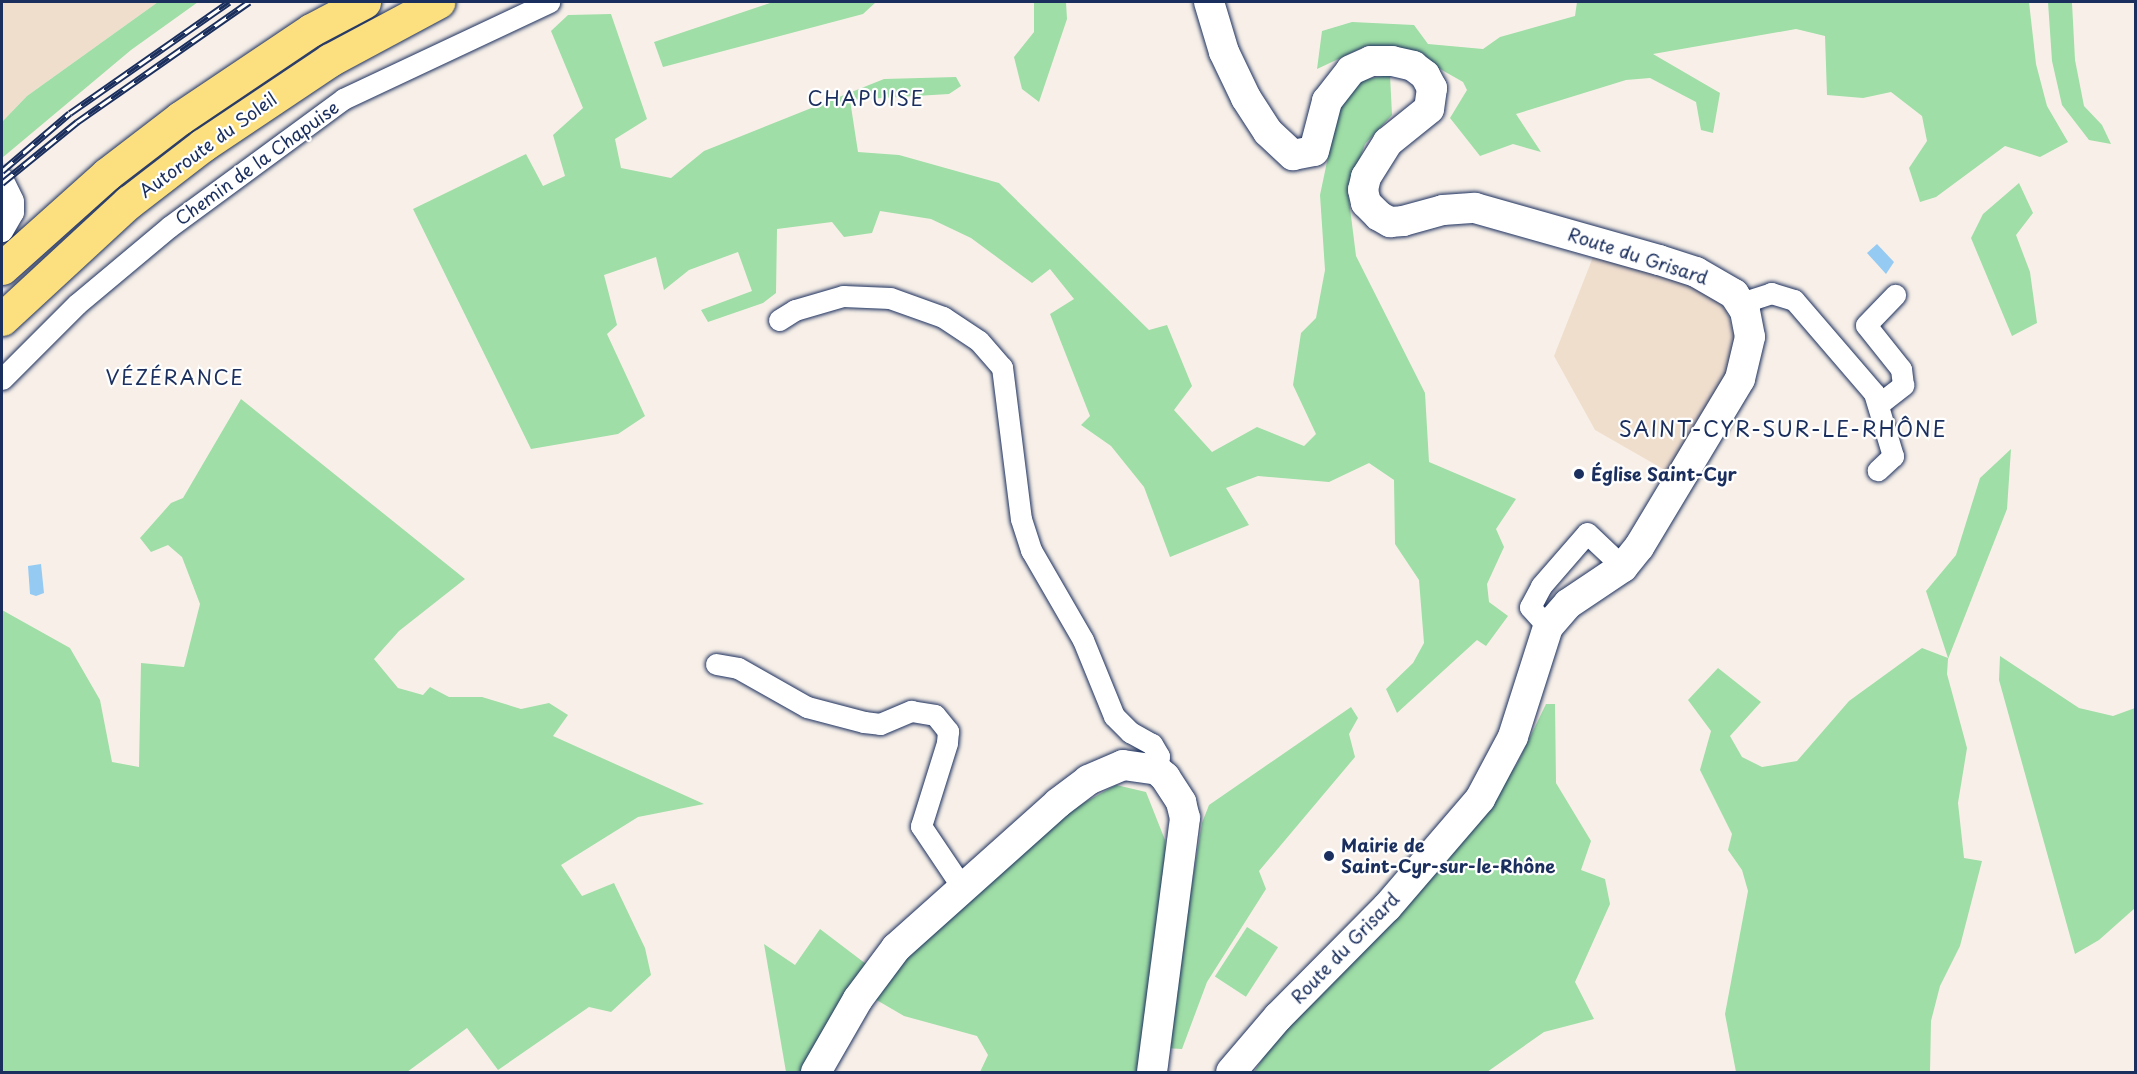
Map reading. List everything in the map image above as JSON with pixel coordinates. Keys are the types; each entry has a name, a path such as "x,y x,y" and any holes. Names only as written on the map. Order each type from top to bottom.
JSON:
{"highway":[{"name":"Autoroute du Soleil","path":"2,268 107,174 180,118 311,30 364,2"},
{"name":"Autoroute du Soleil","path":"2,319 129,202 203,145 330,60 438,2"}],"street":[{"name":"Chemin de la Chapuise","path":"2,379 77,304 169,227 343,99 549,2"},
{"name":"Route du Grisard","path":"1209,2 1224,52 1246,98 1268,132 1293,154 1314,151 1326,101 1351,70 1371,61 1392,61 1413,66 1425,75 1431,88 1429,109 1388,142 1366,177 1363,190 1366,203 1379,216 1390,222 1457,208 1495,211 1696,272 1719,283 1741,303 1750,337 1740,379 1639,547 1623,567 1568,604 1548,627 1513,737 1480,799 1394,899 1278,1017 1230,1072"},
{"path":"2,178 13,201 13,212 2,231"},
{"path":"1741,303 1771,293 1794,300 1874,393 1893,456 1878,470"},
{"path":"1879,404 1903,385 1901,369 1866,325 1895,295"},
{"path":"779,320 795,310 843,296 890,298 943,317 979,340 1002,367 1021,519 1031,550 1083,640 1114,716 1130,732 1152,744 1159,756 1157,770"},
{"path":"1548,627 1530,607 1542,586 1587,533 1623,567"},
{"path":"716,664 738,668 807,707 864,722 892,721 911,711 935,715 948,731 947,743 921,826 962,887"},
{"path":"816,1072 858,999 896,948 962,887 1088,780 1123,765 1157,770 1174,788 1185,819 1152,1072"}],"shaded area":[{"path":"2,2 158,2 27,96 2,122"},
{"path":"1595,252 1702,285 1726,310 1735,335 1732,364 1670,473 1595,430 1554,356"}],"green space":[{"path":"158,2 198,2 131,50 2,158 2,122 27,96"},
{"path":"773,2 876,2 863,14 663,67 654,42"},
{"path":"1034,2 1066,2 1067,19 1039,102 1022,89 1014,57 1034,32"},
{"path":"1577,2 2029,2 2036,64 2047,106 2068,142 2040,157 2005,146 1936,197 1920,202 1909,168 1927,141 1922,116 1891,92 1863,98 1827,95 1825,36 1796,29 1653,54 1720,93 1713,133 1701,130 1696,102 1650,78 1626,80 1516,114 1541,152 1513,144 1480,156 1450,118 1467,90 1463,82 1405,49 1366,46 1317,69 1322,31 1352,22 1414,25 1428,44 1483,49 1500,37 1575,16"},
{"path":"2048,2 2089,2 2072,3 2075,60 2084,106 2102,125 2111,144 2089,140 2062,105 2052,61"},
{"path":"611,14 647,119 615,139 621,168 671,178 704,151 884,79 956,77 961,86 949,94 850,100 858,152 899,155 999,183 1149,330 1167,325 1192,386 1174,410 1212,452 1257,427 1304,446 1316,434 1293,385 1301,333 1316,318 1325,270 1320,195 1340,100 1360,80 1390,75 1392,115 1365,144 1348,192 1356,256 1425,393 1429,462 1516,499 1496,529 1504,547 1487,584 1489,602 1508,616 1486,646 1477,640 1397,713 1386,689 1413,663 1424,643 1419,580 1395,544 1394,480 1369,463 1329,482 1258,476 1226,488 1249,525 1170,557 1144,487 1111,446 1081,425 1090,416 1050,314 1074,299 1050,269 1032,283 971,238 931,219 880,211 872,233 844,237 832,222 777,229 776,293 763,303 708,322 701,310 752,291 738,252 689,270 664,290 656,257 604,275 617,325 607,334 645,416 618,434 531,449 413,209 526,154 543,186 565,176 553,135 583,108 551,31 568,15"},
{"path":"2019,183 2033,213 2016,235 2030,272 2037,323 2012,336 1971,238 1983,214"},
{"path":"241,399 465,579 399,631 374,659 398,688 423,695 430,687 449,697 482,697 521,709 549,703 568,715 553,736 704,804 638,817 561,865 582,896 614,883 645,948 651,975 611,1012 589,1007 498,1070 467,1028 407,1072 2,1072 2,610 70,648 100,700 112,762 139,767 141,663 184,667 200,604 182,557 168,545 151,552 140,538 171,503 183,498"},
{"path":"2011,449 2007,509 1948,659 1947,674 1967,748 1958,803 1964,858 1982,861 1960,946 1940,986 1931,1021 1930,1072 1736,1072 1725,1014 1748,891 1742,870 1728,850 1732,834 1700,770 1711,731 1688,700 1718,668 1761,702 1730,736 1742,757 1762,767 1797,761 1849,701 1922,648 1948,658 1926,591 1956,555 1980,478"},
{"path":"2000,656 2079,708 2113,716 2135,708 2135,908 2099,940 2075,954 1999,680"},
{"path":"1546,704 1555,704 1556,783 1591,841 1581,870 1605,879 1610,904 1575,982 1594,1019 1544,1032 1487,1072 1254,1072 1275,1040 1457,847 1517,764"},
{"path":"1351,707 1358,718 1349,734 1355,757 1259,871 1266,889 1207,982 1182,1049 1165,1048 1202,823 1209,805"},
{"path":"1116,785 1146,792 1165,840 1167,886 1141,1072 980,1072 988,1055 977,1036 904,1016 868,995 976,891 1078,806"},
{"path":"1247,927 1278,947 1246,997 1215,976"},
{"path":"820,929 870,967 803,1072 786,1072 764,944 795,965"}],"water":[{"path":"1877,244 1894,262 1886,274 1867,253"},
{"path":"41,564 44,593 36,596 30,594 28,566"}],"railway":[{"path":"2,171 70,113 229,2"},
{"path":"2,183 77,122 249,2"}],"place":[{"name":"Église Saint-Cyr","path":"1579,474"},
{"name":"Mairie de Saint-Cyr-sur-le-Rhône","path":"1329,856"}],"district":[{"name":"CHAPUISE","path":"866,98"},
{"name":"VÉZÉRANCE","path":"175,377"},
{"name":"SAINT-CYR-SUR-LE-RHÔNE","path":"1783,428"}]}
